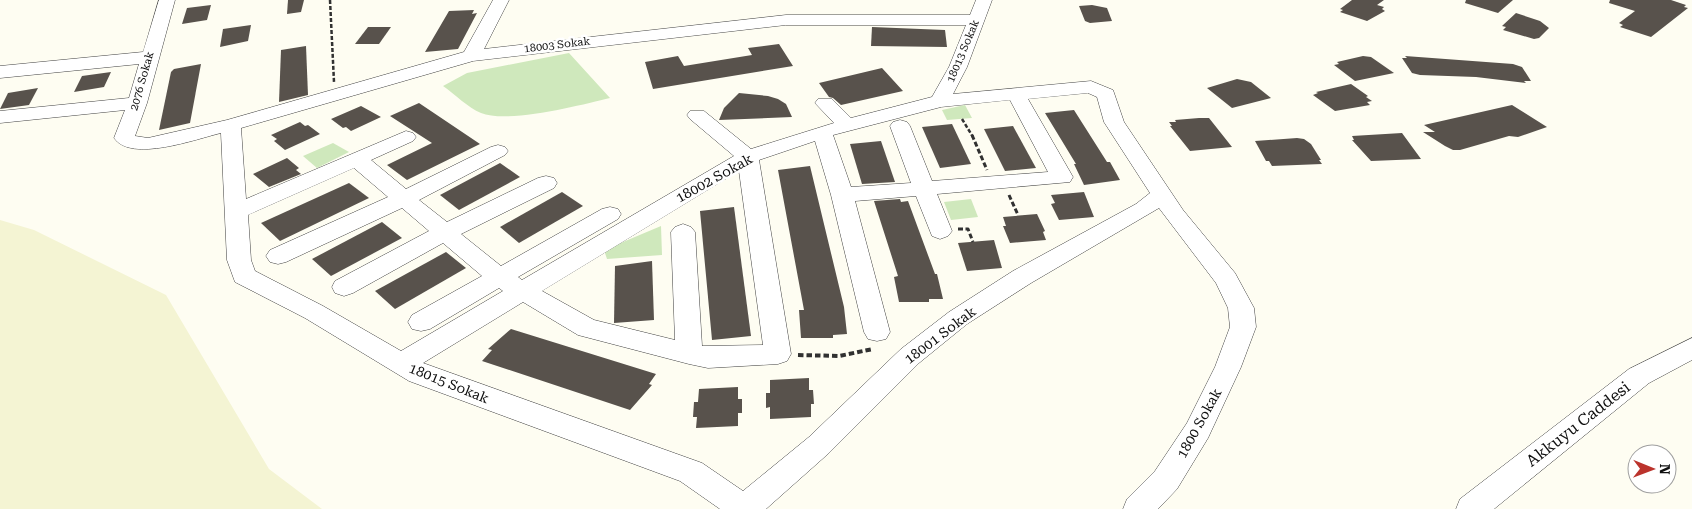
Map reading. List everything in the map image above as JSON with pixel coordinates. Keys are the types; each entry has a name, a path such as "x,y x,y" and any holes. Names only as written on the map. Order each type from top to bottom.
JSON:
{"street":[{"name":"2076 Sokak","path":"148,144 132,143 124,138 137,103 167,0"},
{"path":"471,56 501,0"},
{"name":"18013 Sokak","path":"940,101 958,66 984,0"},
{"name":"18003 Sokak","path":"148,144 231,126 471,56 570,43 786,20 976,20"},
{"path":"0,72 150,56"},
{"name":"18002 Sokak","path":"400,364 510,284 748,157 847,124 940,101 1091,88 1106,94 1114,122 1161,195"},
{"path":"842,195 1062,177 1016,94"},
{"path":"0,117 137,103"},
{"path":"825,103 847,124"},
{"path":"356,158 510,284 587,328 708,358 778,354 748,157 697,115"},
{"name":"18015 Sokak","path":"231,126 239,260 244,276 314,312 419,374 691,472 744,509"},
{"path":"900,126 940,231"},
{"path":"822,132 842,195 878,332"},
{"path":"235,212 406,137"},
{"path":"278,256 405,198 498,151"},
{"path":"344,287 446,232 546,183"},
{"name":"1800 Sokak","path":"1138,509 1166,480 1198,430 1228,367 1244,326 1241,308 1226,279 1161,195"},
{"name":"18001 Sokak","path":"744,509 819,445 910,356 958,318 1022,277 1144,209 1161,195"},
{"path":"421,322 510,284 610,214"},
{"path":"683,232 689,354"},
{"name":"Akkuyu Caddesi","path":"1471,509 1639,376 1692,348"}],"path":[{"path":"330,0 334,96"},
{"path":"962,119 983,158 1018,215"},
{"path":"778,354 839,356 873,350 878,332"}],"green space":[{"path":"569,53 610,98 526,115 493,116 476,111 443,86 467,73"},
{"path":"965,105 972,118 947,120 942,110"},
{"path":"333,143 349,152 317,168 303,156"},
{"path":"971,199 978,217 951,220 944,202"},
{"path":"0,220 34,230 166,295 269,469 322,509 0,509"},
{"path":"661,226 662,255 607,259 604,250"}],"building":[{"path":"288,0 304,0 301,12 287,14"},
{"path":"1352,0 1384,0 1377,5 1384,7 1382,9 1385,11 1367,21 1340,12 1343,10 1340,9"},
{"path":"1466,0 1513,0 1498,13 1465,3"},
{"path":"1610,0 1671,0 1686,5 1684,7 1688,8 1651,37 1620,27 1623,25 1619,23 1635,11 1609,3"},
{"path":"211,5 207,20 182,24 187,8"},
{"path":"1092,5 1107,8 1112,21 1090,23 1085,21 1079,6"},
{"path":"474,10 472,14 477,13 458,49 425,52 449,11"},
{"path":"1516,13 1540,21 1549,28 1539,38 1534,39 1503,30 1506,27 1502,26"},
{"path":"251,25 248,41 220,47 223,29"},
{"path":"368,27 391,27 379,44 355,44"},
{"path":"872,27 945,30 947,47 871,46"},
{"path":"779,44 793,66 653,89 645,62 678,56 684,66 752,55 748,48"},
{"path":"306,46 308,95 279,102 281,50"},
{"path":"1363,56 1371,57 1394,73 1355,81 1334,65 1339,64 1337,62"},
{"path":"1405,56 1513,64 1522,67 1531,81 1524,81 1526,83 1476,77 1420,75 1412,73 1402,58 1407,58"},
{"path":"201,64 190,123 159,130 171,72 174,69"},
{"path":"882,68 903,91 841,105 829,97 819,83"},
{"path":"111,72 104,87 74,92 82,76"},
{"path":"1237,79 1251,82 1271,98 1232,108 1207,88"},
{"path":"1351,84 1368,96 1366,97 1372,101 1367,102 1370,105 1335,111 1313,95 1318,93 1316,92"},
{"path":"38,88 29,105 0,109 8,93"},
{"path":"739,93 778,99 786,104 792,117 719,120 724,108"},
{"path":"419,103 480,144 407,180 387,165 432,143 390,116"},
{"path":"1512,105 1547,127 1518,137 1509,136 1460,150 1453,150 1423,132 1435,132 1424,125"},
{"path":"361,106 381,117 351,131 346,127 343,128 331,119"},
{"path":"1074,110 1107,162 1110,162 1120,180 1084,185 1074,164 1076,164 1045,113"},
{"path":"1209,118 1232,147 1190,151 1170,126 1172,126 1169,122"},
{"path":"300,122 305,126 308,125 320,134 285,150 274,141 277,139 271,135"},
{"path":"952,124 971,164 940,168 922,127"},
{"path":"1013,126 1036,168 1005,171 984,129"},
{"path":"1402,133 1421,159 1371,161 1352,140 1354,140 1352,136"},
{"path":"1304,139 1311,144 1322,164 1272,166 1269,161 1266,161 1255,141"},
{"path":"881,141 895,182 862,184 850,144"},
{"path":"287,158 299,168 296,170 301,174 269,187 253,174"},
{"path":"500,163 520,177 459,210 440,195"},
{"path":"810,166 844,307 847,334 833,335 833,338 801,338 799,310 804,310 778,170"},
{"path":"349,183 369,198 280,241 261,223"},
{"path":"562,192 583,206 519,243 500,227"},
{"path":"1084,192 1094,217 1059,220 1051,204 1055,203 1051,195"},
{"path":"900,199 901,202 908,201 935,274 937,274 943,299 929,299 929,302 899,302 894,277 898,276 874,201"},
{"path":"734,207 751,336 712,340 700,211"},
{"path":"1037,214 1045,231 1043,232 1046,240 1010,243 1003,226 1006,226 1003,217"},
{"path":"382,222 402,238 331,276 312,259"},
{"path":"994,240 1002,268 967,271 958,243"},
{"path":"446,252 466,268 395,309 375,291"},
{"path":"652,261 654,320 614,323 615,266"},
{"path":"511,329 656,374 649,384 652,385 630,410 482,361 492,350 488,349"},
{"path":"809,378 809,390 813,390 814,404 811,404 811,417 770,419 770,407 766,408 766,393 770,393 770,380"},
{"path":"738,387 738,399 742,399 742,413 738,413 738,426 696,428 697,417 693,417 694,402 698,402 699,389"}]}
